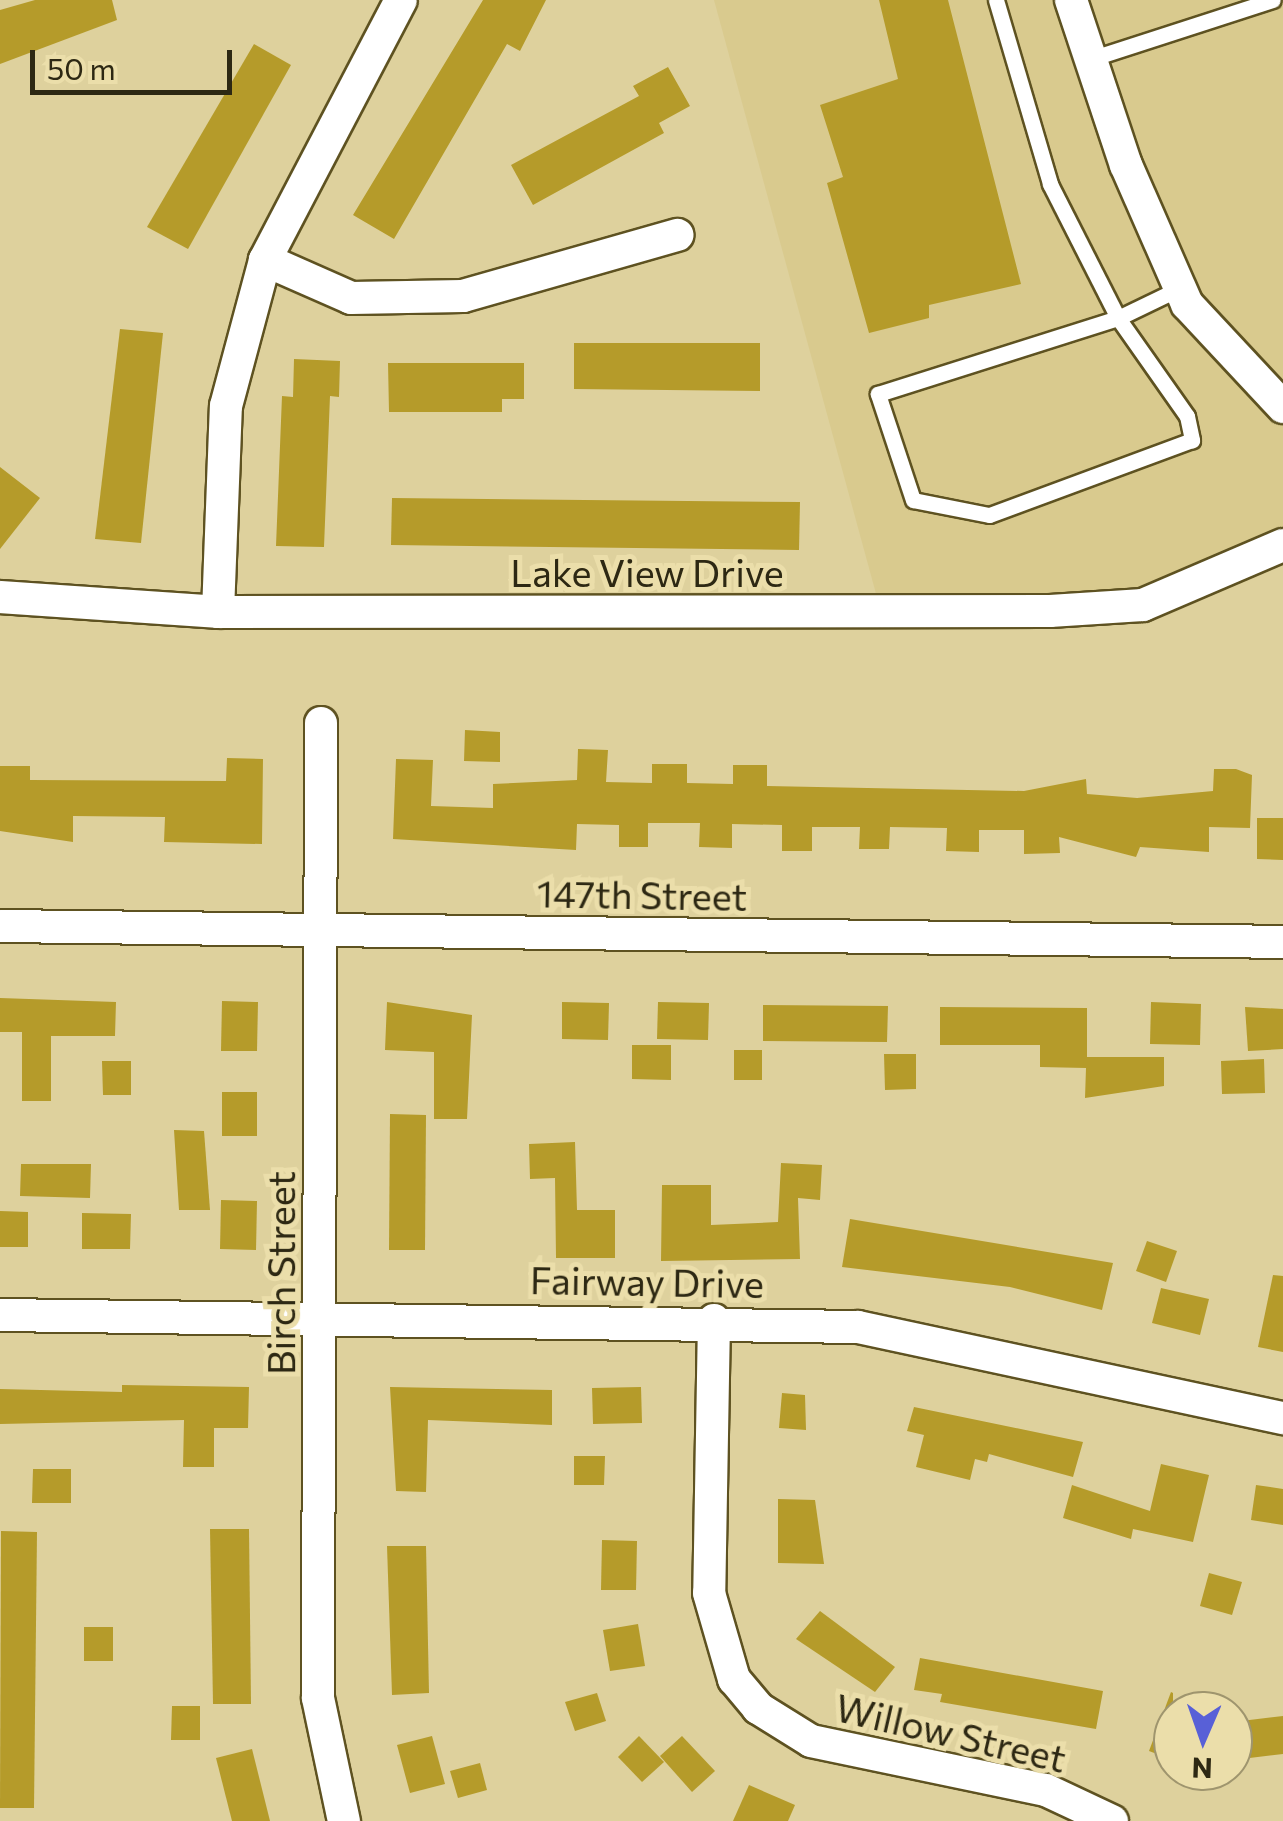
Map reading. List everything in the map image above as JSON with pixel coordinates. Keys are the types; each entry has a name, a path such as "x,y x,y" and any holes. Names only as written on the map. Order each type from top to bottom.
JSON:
{"street":[{"path":"218,612 226,406 265,260 400,0"},
{"path":"1071,0 1090,59 1180,288 1283,407"},
{"path":"265,260 351,298 464,296 677,235"},
{"name":"Lake View Drive","path":"0,597 218,612 1050,611 1143,605 1283,545"},
{"name":"Birch Street","path":"321,722 318,1698 344,1821"},
{"name":"147th Street","path":"0,926 1283,942"},
{"name":"Fairway Drive","path":"0,1314 714,1320 946,1339 1283,1418"},
{"name":"Willow Street","path":"714,1320 709,1592 734,1679 758,1708 811,1742 1046,1790 1112,1821"}],"lane":[{"path":"996,0 1050,184 1118,318 1186,416 1192,440 989,515 913,500 878,394 1118,318 1180,288"},
{"path":"1090,59 1273,0"}],"shaded area":[{"path":"714,0 1283,0 1283,538 1139,594 878,601"}],"building":[{"path":"35,0 112,0 117,20 0,64 0,10"},
{"path":"483,0 546,0 520,51 507,44 394,239 353,215"},
{"path":"879,0 948,0 1021,284 929,305 929,318 869,333 827,183 843,177 820,105 898,79"},
{"path":"254,44 291,65 188,249 147,227"},
{"path":"668,67 690,106 659,123 664,133 533,205 511,165 639,96 633,86"},
{"path":"120,329 163,333 141,543 95,539"},
{"path":"574,343 760,343 760,391 574,389"},
{"path":"294,359 340,361 339,397 330,396 324,547 276,546 282,396 293,397"},
{"path":"388,363 524,363 524,399 502,399 502,412 389,412"},
{"path":"0,467 40,498 0,549"},
{"path":"392,498 800,502 799,550 391,545"},
{"path":"465,730 500,732 500,762 464,761"},
{"path":"578,749 608,750 606,782 652,783 652,764 687,764 687,783 733,784 733,765 767,765 767,786 1024,791 1086,779 1087,794 1137,798 1213,791 1214,769 1236,769 1252,775 1250,828 1209,827 1209,852 1140,847 1136,857 1059,837 1060,853 1024,854 1024,830 979,830 979,852 946,851 947,828 890,827 889,849 859,849 860,827 812,827 812,851 782,851 782,825 732,824 732,848 699,847 700,823 648,823 648,847 619,847 619,825 577,824 576,850 393,839 396,759 433,760 431,806 493,808 493,784 577,780"},
{"path":"227,758 263,759 262,844 164,842 165,817 73,816 73,842 0,831 0,766 30,766 30,780 226,781"},
{"path":"1257,818 1283,818 1283,860 1257,859"},
{"path":"0,998 116,1002 115,1036 51,1036 51,1101 22,1101 22,1032 0,1032"},
{"path":"222,1001 258,1002 257,1051 221,1051"},
{"path":"387,1002 472,1015 467,1119 434,1119 434,1052 385,1050"},
{"path":"562,1002 609,1003 608,1040 562,1039"},
{"path":"658,1002 709,1003 708,1040 657,1039"},
{"path":"1151,1002 1201,1004 1200,1045 1150,1044"},
{"path":"763,1005 888,1006 887,1042 763,1041"},
{"path":"940,1007 1087,1008 1087,1057 1164,1057 1164,1086 1085,1098 1086,1068 1040,1067 1040,1045 940,1045"},
{"path":"1245,1007 1283,1009 1283,1049 1248,1051"},
{"path":"632,1045 671,1045 671,1080 632,1079"},
{"path":"734,1050 762,1050 762,1080 734,1080"},
{"path":"884,1054 916,1054 916,1089 885,1090"},
{"path":"1264,1059 1265,1093 1222,1094 1221,1061"},
{"path":"102,1061 131,1061 131,1095 103,1095"},
{"path":"222,1092 257,1092 257,1136 222,1136"},
{"path":"390,1114 426,1115 425,1250 389,1250"},
{"path":"174,1130 204,1131 210,1210 179,1210"},
{"path":"575,1142 577,1210 615,1210 615,1258 556,1258 555,1178 530,1179 529,1144"},
{"path":"781,1163 822,1165 820,1200 798,1198 800,1259 661,1261 662,1185 711,1185 711,1225 778,1222"},
{"path":"21,1164 91,1164 90,1198 20,1196"},
{"path":"221,1200 257,1201 256,1250 220,1249"},
{"path":"0,1211 28,1212 28,1247 0,1247"},
{"path":"82,1213 131,1214 130,1249 82,1249"},
{"path":"850,1219 1113,1263 1102,1310 1010,1287 842,1267"},
{"path":"1147,1241 1177,1251 1166,1282 1136,1271"},
{"path":"1273,1275 1283,1276 1283,1352 1258,1347"},
{"path":"1161,1288 1209,1299 1200,1335 1152,1323"},
{"path":"122,1385 249,1387 248,1428 214,1428 214,1467 183,1467 184,1420 0,1424 0,1389 122,1392"},
{"path":"390,1387 552,1390 552,1425 428,1420 426,1492 396,1491"},
{"path":"641,1387 642,1423 593,1424 592,1388"},
{"path":"782,1393 805,1395 806,1430 779,1428"},
{"path":"914,1407 1083,1442 1073,1477 989,1454 987,1462 975,1459 970,1480 916,1467 924,1435 907,1431"},
{"path":"574,1456 605,1456 604,1485 574,1485"},
{"path":"1161,1464 1209,1475 1193,1542 1133,1529 1131,1539 1063,1518 1072,1485 1150,1511"},
{"path":"33,1469 71,1469 71,1503 32,1503"},
{"path":"1256,1485 1283,1489 1283,1525 1251,1520"},
{"path":"778,1499 815,1500 824,1564 778,1563"},
{"path":"210,1529 249,1529 251,1704 213,1704"},
{"path":"1,1531 37,1532 34,1808 0,1808"},
{"path":"602,1540 637,1541 636,1590 601,1590"},
{"path":"387,1546 426,1546 429,1693 392,1695"},
{"path":"1209,1573 1242,1582 1232,1615 1200,1606"},
{"path":"820,1611 895,1667 875,1692 796,1639"},
{"path":"638,1624 645,1666 610,1671 603,1630"},
{"path":"84,1627 113,1627 113,1661 84,1661"},
{"path":"920,1658 1103,1691 1096,1729 940,1702 942,1694 914,1690"},
{"path":"597,1693 606,1721 575,1731 565,1702"},
{"path":"172,1706 200,1706 200,1740 171,1740"},
{"path":"1283,1716 1283,1754 1253,1758 1253,1720"},
{"path":"432,1736 445,1784 410,1793 397,1745"},
{"path":"639,1736 664,1762 642,1782 618,1757"},
{"path":"682,1736 715,1771 692,1792 660,1756"},
{"path":"252,1749 270,1821 232,1821 216,1758"},
{"path":"480,1763 487,1790 458,1798 450,1771"},
{"path":"749,1785 795,1805 788,1821 733,1821"}]}
